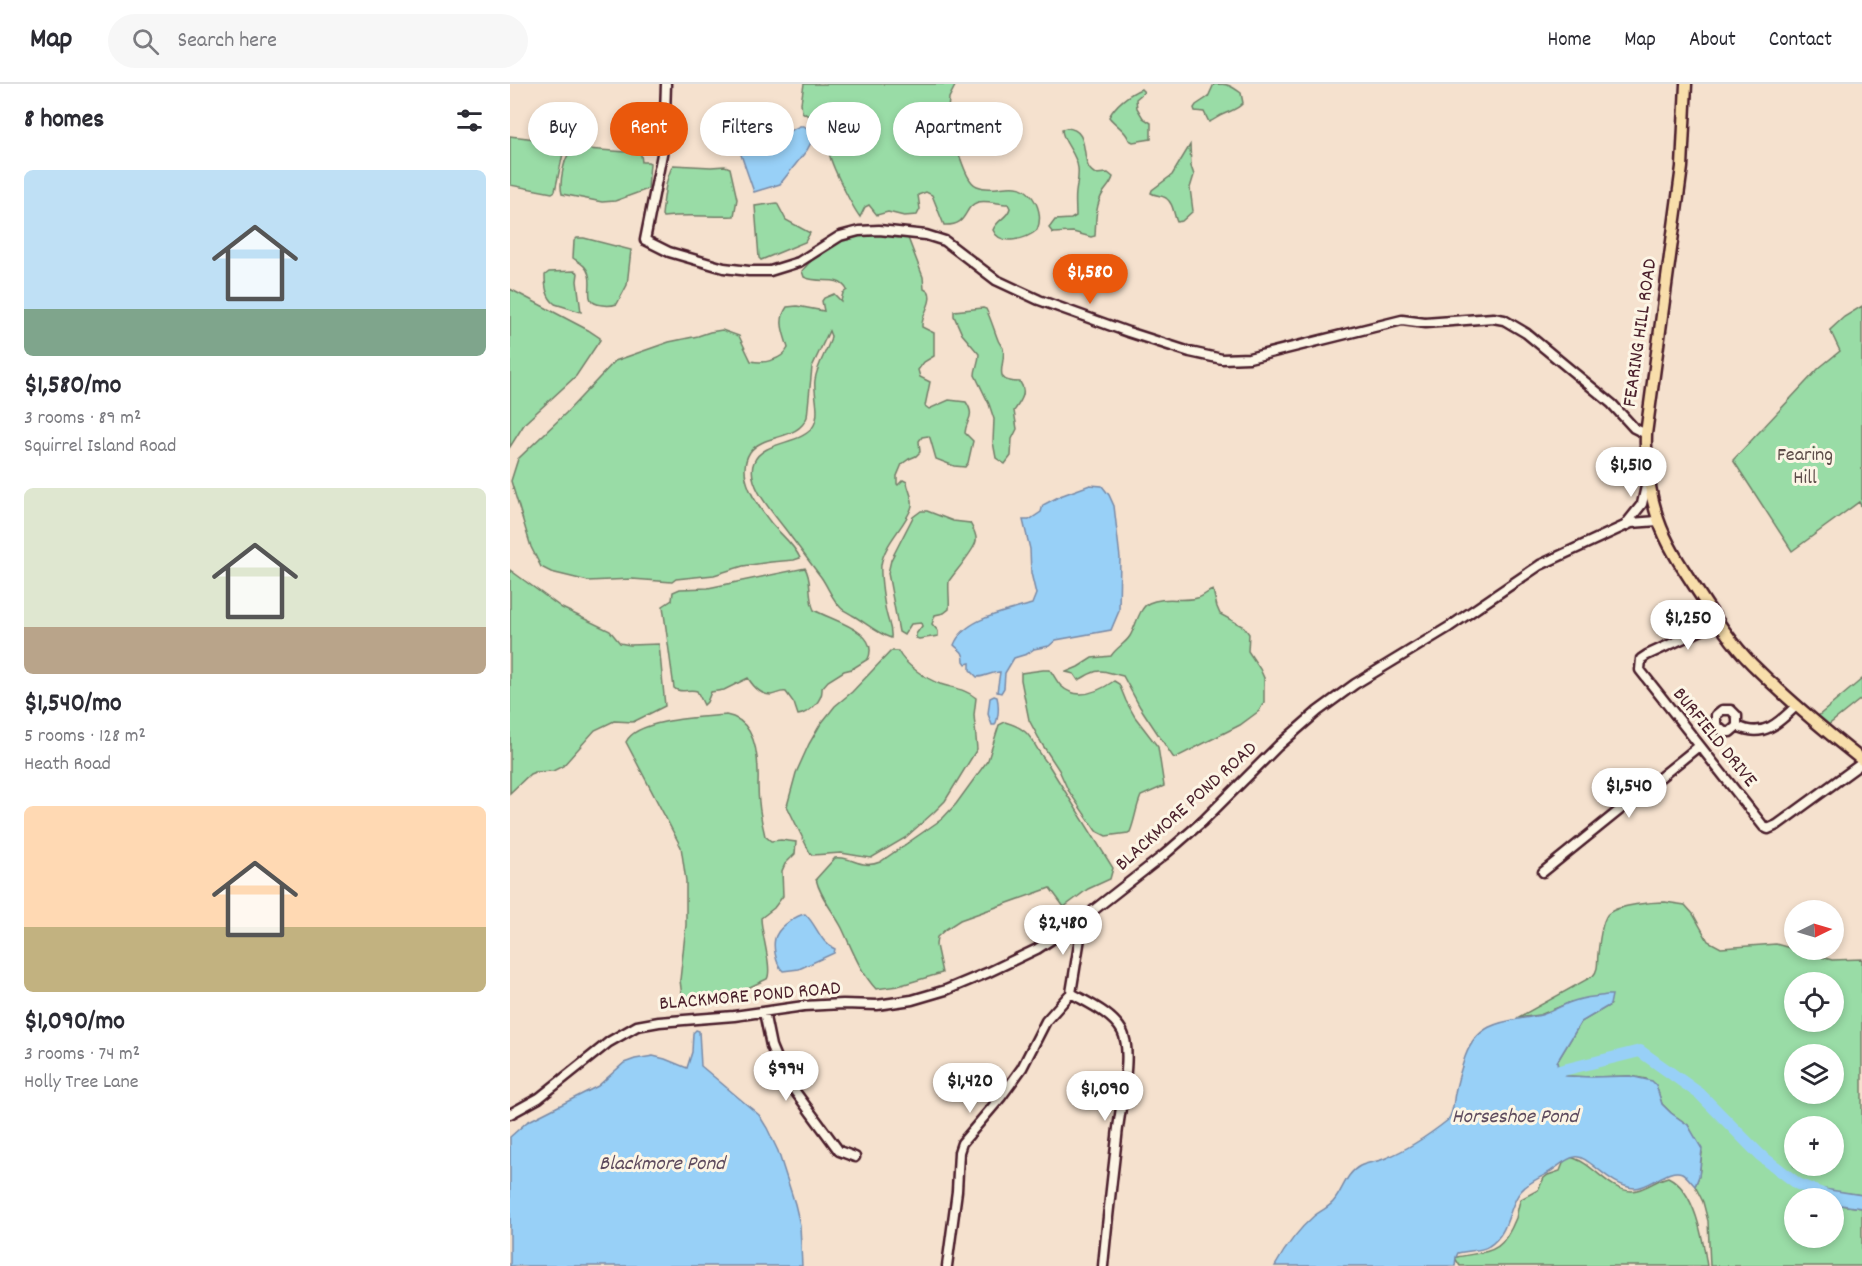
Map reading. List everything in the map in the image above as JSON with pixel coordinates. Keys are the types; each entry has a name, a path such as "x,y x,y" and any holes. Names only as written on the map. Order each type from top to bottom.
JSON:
{"main road":[{"name":"FEARING HILL ROAD","path":"1686,84 1682,167 1649,401 1646,434 1647,476 1659,521 1686,573 1719,622 1751,663 1862,761"}],"street":[{"path":"666,84 664,144 645,240 669,252 724,268 770,271 799,262 840,236 859,231 879,230 926,235 945,241 996,280 1039,300 1190,352 1222,359 1249,358 1402,320 1434,323 1493,318 1504,320 1526,333 1612,404 1634,428 1646,434"},
{"name":"BLACKMORE POND ROAD","path":"1626,524 1642,504 1647,476"},
{"name":"BLACKMORE POND ROAD","path":"510,1114 539,1098 609,1042 637,1026 821,1005 877,1005 912,1000 946,990 1037,948 1080,920 1164,855 1203,821 1278,746 1318,711 1355,684 1449,627 1540,565 1626,524 1659,521"},
{"name":"BURFIELD DRIVE","path":"1719,622 1647,655 1641,659 1639,664 1642,674 1761,824 1768,829 1777,825 1862,761"},
{"path":"1737,726 1751,731 1765,729 1778,723 1797,705"},
{"path":"1542,872 1699,746"},
{"path":"947,1266 957,1191 959,1152 962,1143 1001,1097 1022,1068 1046,1021 1071,993 1080,938 1080,920"},
{"path":"1071,993 1106,1014 1122,1031 1125,1044 1125,1076 1103,1266"},
{"path":"764,1012 771,1046 783,1075 839,1151 855,1157"}],"green space":[{"path":"804,84 956,84 949,102 893,102 893,156 960,156 973,184 985,188 1016,187 1030,194 1039,213 1037,230 1014,240 1001,238 993,230 1010,208 1008,204 986,201 973,204 958,223 944,225 932,195 926,192 918,195 920,209 917,215 904,216 888,212 877,215 869,205 865,207 860,217 847,195 830,156 881,156 881,102 806,102 806,114 802,112"},
{"path":"1214,84 1234,88 1241,93 1243,103 1236,109 1209,122 1204,112 1195,111 1194,108 1208,97"},
{"path":"1141,89 1144,92 1136,99 1137,108 1143,118 1151,123 1151,139 1133,142 1109,117 1123,100"},
{"path":"1066,128 1080,134 1089,169 1095,174 1108,173 1113,177 1100,198 1096,214 1095,236 1091,237 1073,232 1053,233 1049,228 1055,220 1071,219 1076,216 1078,168 1063,134 1062,129"},
{"path":"510,136 528,139 528,156 562,156 555,191 552,193 510,185"},
{"path":"1190,145 1194,175 1190,188 1193,211 1182,221 1177,222 1169,200 1151,193 1172,175"},
{"path":"598,150 610,151 610,156 641,156 642,162 650,163 648,189 615,201 602,202 562,194 563,169 567,156 598,156"},
{"path":"673,165 730,168 737,199 734,216 663,217 665,189"},
{"path":"777,203 786,220 810,233 805,242 761,260 755,206"},
{"path":"904,235 908,238 923,277 924,289 929,292 930,296 922,327 934,333 934,356 924,362 918,370 920,377 930,382 925,406 929,409 949,400 966,402 970,415 965,433 973,441 965,467 954,466 936,459 930,438 922,437 919,441 920,452 902,464 897,476 898,485 903,480 907,482 912,502 908,516 886,550 881,565 891,638 843,610 765,502 754,481 752,471 759,455 774,446 802,436 814,425 817,414 815,380 830,341 829,331 812,367 807,417 803,425 789,434 756,446 746,461 746,480 754,499 800,558 743,566 714,575 676,579 672,582 632,579 588,581 551,572 541,567 531,547 511,481 518,459 615,361 669,342 722,330 739,336 751,361 761,362 782,356 788,348 782,322 787,307 797,306 824,311 822,301 824,298 834,294 841,301 843,293 847,290 839,282 804,277 802,271 820,252 839,241 860,236"},
{"path":"577,238 631,250 627,285 617,304 606,306 596,304 590,298 588,272 573,258 574,241"},
{"path":"575,271 578,273 581,312 555,304 548,295 546,287 545,275 549,272"},
{"path":"510,289 588,330 600,340 576,376 525,423 510,447"},
{"name":"Fearing Hill","path":"1862,306 1862,508 1859,502 1792,551 1733,460 1819,368 1840,351 1830,330 1844,317"},
{"path":"986,309 1003,348 1002,376 1011,381 1020,382 1023,390 1019,404 1014,411 1017,429 1012,439 1011,456 1005,464 996,458 993,442 994,419 975,375 979,354 962,334 954,316 954,311"},
{"path":"921,511 953,521 970,523 976,541 949,581 949,609 935,615 932,624 938,631 938,636 919,639 916,638 916,634 922,626 921,623 911,624 904,635 899,632 888,573 891,560 913,517"},
{"path":"805,568 809,578 814,610 861,634 870,649 868,659 828,681 822,688 822,693 815,705 807,712 798,715 794,703 786,692 771,695 760,692 748,678 724,690 711,692 704,705 697,691 679,691 674,688 663,606 672,600 673,592 680,589 708,588"},
{"path":"510,570 562,608 610,631 620,643 659,644 665,706 633,722 614,721 595,730 563,766 553,771 530,774 510,793"},
{"path":"1213,590 1220,614 1244,627 1249,634 1248,651 1264,678 1264,702 1259,711 1240,725 1175,758 1140,707 1123,676 1099,671 1078,680 1074,674 1066,672 1092,658 1111,656 1130,636 1140,613 1149,603 1160,600 1197,598"},
{"path":"891,651 898,651 910,666 928,678 976,698 974,715 977,749 945,801 905,838 871,858 841,853 813,855 787,806 796,773 820,725 835,706 852,692"},
{"path":"1050,670 1061,686 1074,693 1081,694 1101,689 1114,681 1119,684 1135,717 1158,747 1164,786 1141,796 1130,832 1106,836 1096,831 1068,790 1059,770 1029,720 1021,673"},
{"path":"1862,679 1862,698 1827,726 1817,717"},
{"path":"726,715 744,724 754,742 758,764 759,804 765,836 771,841 796,842 795,854 785,864 782,871 783,896 774,908 761,918 769,967 767,979 720,1001 686,1007 683,1005 680,980 686,925 686,881 681,847 626,742 632,734 656,724 687,718"},
{"path":"1005,722 1022,729 1031,738 1113,868 1110,879 1088,889 1064,907 1050,888 960,920 937,937 936,945 942,973 898,986 876,989 861,968 816,879 835,858 862,864 880,862 942,819 956,804 988,760 999,725"},
{"path":"1665,902 1685,905 1693,914 1708,941 1721,948 1776,944 1784,946 1784,960 1862,959 1862,1195 1844,1193 1844,1188 1784,1188 1784,1248 1844,1248 1844,1206 1862,1208 1862,1266 1710,1266 1708,1221 1703,1202 1695,1186 1699,1176 1702,1153 1688,1125 1662,1104 1656,1086 1646,1079 1630,1076 1566,1076 1559,1073 1557,1062 1581,1022 1610,1005 1571,1002 1540,1015 1517,1018 1593,976 1597,968 1603,926 1609,913 1644,903"},
{"name":"Horseshoe Pond","path":"1569,1157 1585,1164 1623,1190 1637,1190 1668,1177 1677,1183 1685,1193 1696,1216 1707,1266 1460,1266 1455,1258 1494,1249 1500,1245 1511,1230 1521,1199 1538,1190 1548,1175 1560,1171 1564,1161"}],"water":[{"path":"800,126 806,128 806,151 780,184 754,192 741,156 794,156 794,129"},
{"path":"1090,485 1102,486 1114,506 1120,558 1119,611 1111,630 1056,640 1049,646 1034,649 1014,658 1005,673 1004,688 1001,693 997,692 1000,672 977,677 970,670 970,663 966,664 962,653 954,645 967,628 977,622 1032,604 1036,594 1031,573 1030,549 1023,520 1029,520 1041,512 1043,505 1060,496"},
{"path":"997,697 998,711 995,725 992,725 988,714 990,698"},
{"path":"805,914 826,943 835,949 834,953 799,969 783,971 775,954 775,938 786,924"},
{"name":"Horseshoe Pond","path":"1612,995 1610,1005 1581,1022 1557,1062 1559,1073 1566,1076 1630,1076 1652,1081 1656,1085 1662,1104 1688,1125 1702,1149 1699,1176 1695,1186 1684,1174 1677,1172 1665,1175 1641,1187 1625,1186 1608,1177 1586,1160 1575,1157 1524,1188 1513,1204 1505,1227 1496,1240 1482,1249 1458,1253 1455,1266 1275,1266 1303,1227 1333,1202 1355,1169 1403,1150 1448,1120 1465,1057 1478,1035 1495,1024 1541,1015 1580,999"},
{"name":"Blackmore Pond","path":"696,1030 699,1031 701,1066 759,1115 778,1151 800,1225 802,1266 510,1266 510,1137 527,1122 598,1086 624,1063 653,1056 687,1068 692,1052 693,1033"},
{"path":"1844,1192 1862,1195 1862,1208 1844,1206"}],"waterway":[{"path":"1543,1075 1640,1051 1700,1094 1760,1155 1798,1184 1808,1188"}]}
